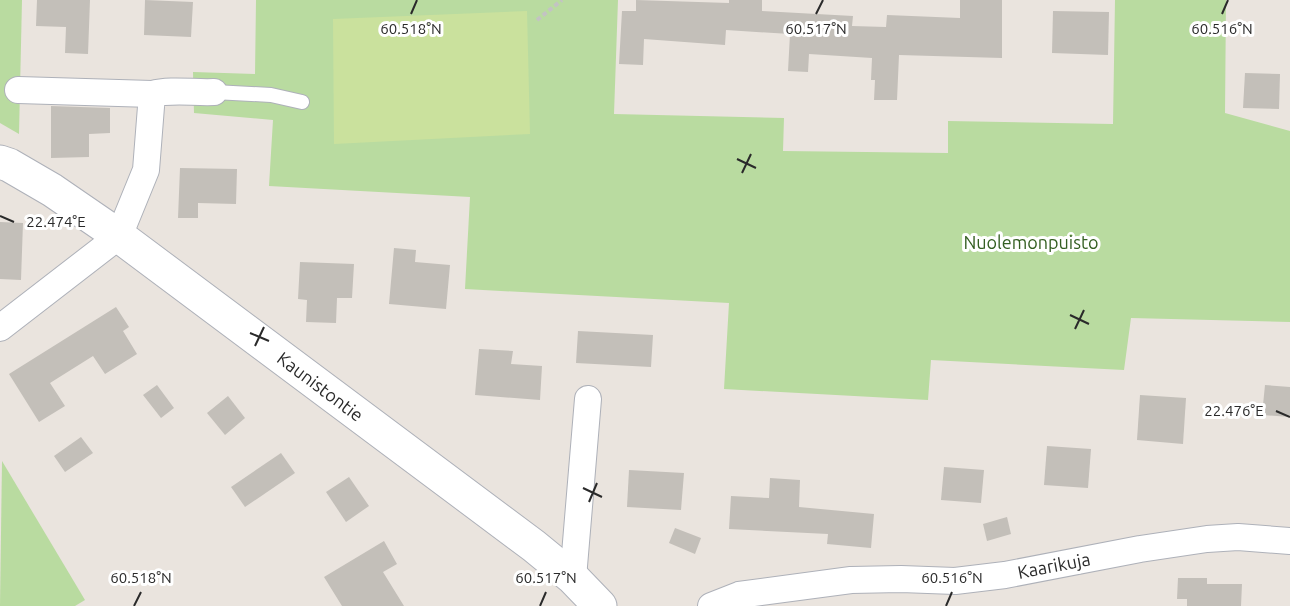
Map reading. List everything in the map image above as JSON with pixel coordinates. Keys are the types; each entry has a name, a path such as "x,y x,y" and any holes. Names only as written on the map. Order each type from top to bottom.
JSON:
{"street":[{"path":"18,90 152,94 166,90 184,93 214,92"},
{"path":"0,328 119,236 146,170 152,94"},
{"name":"Kaunistontie","path":"0,162 52,190 119,236 534,546 573,578 600,606"},
{"path":"573,578 588,399"},
{"name":"Kaarikuja","path":"711,606 739,595 851,580 955,581 1005,575 1140,549 1207,539 1238,537 1290,541"}],"lane":[{"path":"214,92 271,95 302,102"}],"path":[{"path":"537,20 562,0"}],"green space":[{"path":"0,0 22,0 19,134 0,123"},
{"name":"Nuolemonpuisto","path":"256,0 618,0 614,114 784,118 783,151 948,153 948,121 1113,124 1115,0 1226,0 1225,113 1290,131 1290,322 1131,318 1124,370 931,360 928,400 724,389 729,303 465,289 470,197 269,186 273,120 194,113 193,72 255,74"},
{"path":"527,11 530,134 334,144 333,19"},
{"path":"2,461 85,600 75,606 0,606"}],"building":[{"path":"37,0 90,0 88,54 65,53 66,27 36,26"},
{"path":"145,0 193,2 191,37 144,35"},
{"path":"636,0 729,3 729,0 762,0 762,11 853,16 852,26 886,27 887,15 960,18 960,0 1002,0 1002,58 899,55 897,100 874,100 875,80 871,80 872,58 809,54 808,72 788,71 790,34 726,30 725,45 644,39 643,65 619,64 622,11 636,11"},
{"path":"1053,11 1109,12 1108,55 1052,53"},
{"path":"1245,73 1280,74 1279,109 1243,108"},
{"path":"51,106 110,108 110,133 89,134 89,157 51,158"},
{"path":"180,168 237,169 236,204 198,203 198,218 178,218"},
{"path":"0,222 23,223 21,280 0,279"},
{"path":"394,248 416,250 415,262 450,265 446,309 389,304"},
{"path":"300,262 354,264 352,298 337,298 336,323 306,322 307,300 298,299"},
{"path":"116,307 129,327 123,331 137,354 105,374 93,356 50,383 65,406 39,422 9,374"},
{"path":"578,331 653,335 651,367 576,363"},
{"path":"479,349 513,351 511,364 542,366 540,400 475,395"},
{"path":"157,385 174,408 161,418 143,395"},
{"path":"1265,385 1290,387 1290,417 1262,415"},
{"path":"1140,395 1186,398 1183,444 1137,440"},
{"path":"228,396 245,418 225,435 207,413"},
{"path":"81,437 93,453 65,472 54,456"},
{"path":"1047,446 1091,449 1088,488 1044,485"},
{"path":"281,453 295,473 245,507 231,487"},
{"path":"944,467 984,470 981,503 941,500"},
{"path":"629,470 684,473 681,510 627,507"},
{"path":"349,477 369,506 346,522 326,492"},
{"path":"770,478 800,480 799,507 874,514 871,548 827,544 828,534 729,529 731,496 769,498"},
{"path":"1007,517 1011,534 987,541 983,524"},
{"path":"675,528 701,538 695,554 669,543"},
{"path":"384,541 397,564 383,572 404,606 342,606 324,577"},
{"path":"1178,578 1207,578 1207,584 1242,584 1241,606 1187,606 1187,599 1177,599"}]}
